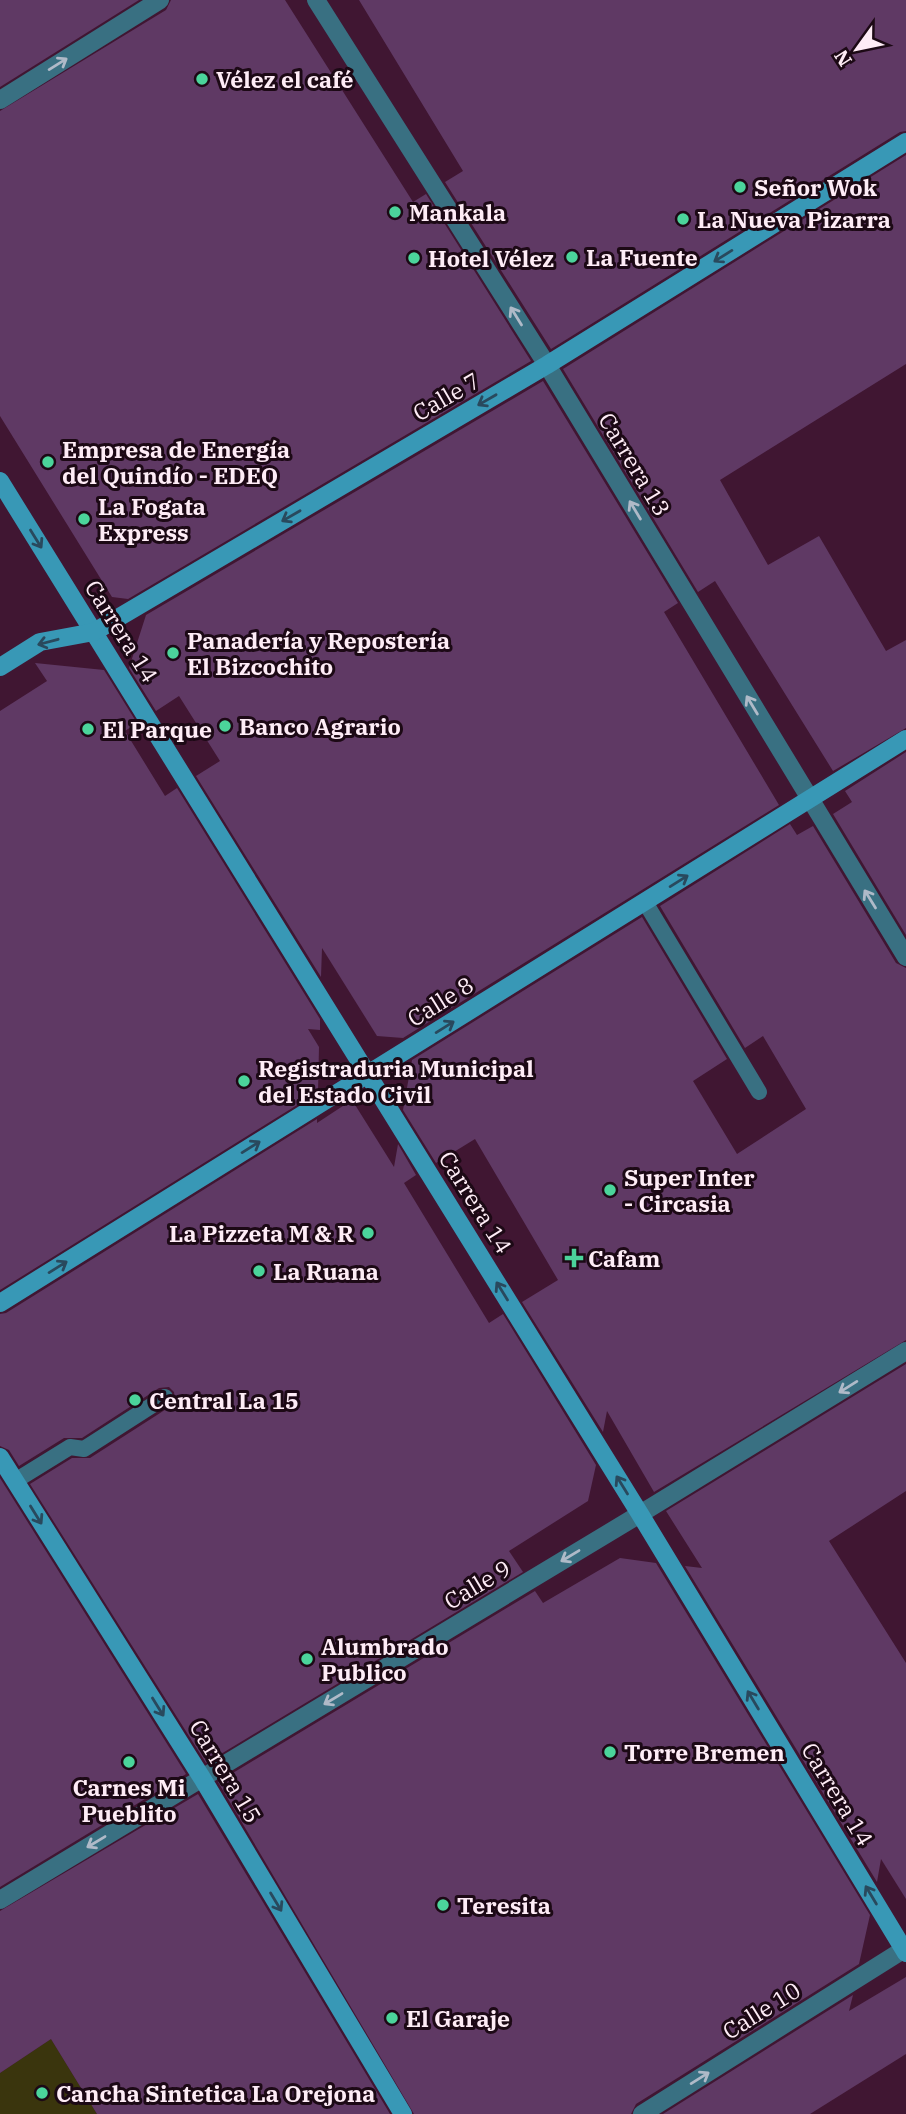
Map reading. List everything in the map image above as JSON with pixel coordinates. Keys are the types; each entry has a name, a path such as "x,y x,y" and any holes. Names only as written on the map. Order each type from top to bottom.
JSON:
{"main road":[{"name":"Calle 7","path":"0,667 40,642 93,632 547,365 906,142"},
{"name":"Carrera 14","path":"0,481 640,1514 905,1950"},
{"name":"Calle 8","path":"0,1303 906,739"},
{"name":"Carrera 15","path":"0,1457 202,1778 403,2114"}],"street":[{"path":"0,100 160,0"},
{"name":"Carrera 13","path":"316,0 547,365 906,957"},
{"name":"Calle 9","path":"0,1900 906,1351"},
{"name":"Calle 10","path":"642,2114 905,1950"}],"lane":[{"path":"645,902 759,1092"},
{"path":"15,1481 70,1447 84,1449 165,1397"}],"shaded area":[{"name":"Cancha Sintetica La Orejona","path":"51,2039 97,2114 0,2114 0,2073"}],"building":[{"path":"0,0 139,0 0,87"},
{"path":"171,0 285,0 413,202 426,194 531,361 128,599 112,597 0,416 0,111 166,10"},
{"path":"359,0 906,0 906,131 900,132 551,349 445,182 463,171"},
{"path":"906,155 906,364 720,480 768,565 819,536 886,651 906,640 906,728 833,771 715,581 698,592 563,369"},
{"path":"543,381 678,603 664,612 779,805 403,1038 377,1036 322,948 321,977 196,776 220,761 179,696 156,711 129,668 146,615"},
{"path":"35,663 104,670 137,723 125,731 165,796 177,788 320,1019 320,1030 308,1029 319,1047 318,1092 0,1290 0,711 47,681"},
{"path":"906,752 906,935 833,814 852,802 845,791"},
{"path":"790,824 797,835 813,826 896,963 906,968 906,1340 654,1492 607,1411 603,1432 522,1302 558,1280 475,1139 436,1163 403,1110 412,1060 642,917 727,1059 693,1081 737,1154 806,1109 763,1036 745,1048 660,906"},
{"path":"352,1100 394,1167 398,1144 416,1175 404,1183 489,1323 503,1314 596,1465 588,1501 509,1551 523,1572 206,1763 30,1484 72,1458 90,1458 171,1406 175,1401 174,1392 169,1387 159,1388 82,1438 64,1438 19,1466 9,1450 0,1446 0,1314 6,1313 317,1119 317,1123"},
{"path":"906,1364 906,1491 829,1541 906,1663 906,1899 881,1859 877,1882 685,1566 702,1568 666,1511"},
{"path":"0,1478 186,1774 0,1887"},
{"path":"620,1558 656,1563 870,1915 859,1964 636,2104 631,2114 414,2114 218,1782 535,1591 543,1603"},
{"path":"198,1794 390,2114 97,2114 51,2039 0,2073 0,1911"},
{"path":"906,1977 906,2054 810,2114 663,2114 853,1995 849,2011"}],"place":[{"name":"Vélez el café","path":"202,79"},
{"name":"Señor Wok","path":"740,187"},
{"name":"Mankala","path":"395,212"},
{"name":"La Nueva Pizarra","path":"683,219"},
{"name":"La Fuente","path":"572,257"},
{"name":"Hotel Vélez","path":"414,258"},
{"name":"Empresa de Energía del Quindío - EDEQ","path":"48,462"},
{"name":"La Fogata Express","path":"84,519"},
{"name":"Panadería y Repostería El Bizcochito","path":"173,653"},
{"name":"Banco Agrario","path":"225,726"},
{"name":"El Parque","path":"88,729"},
{"name":"Registraduria Municipal del Estado Civil","path":"244,1081"},
{"name":"Super Inter - Circasia","path":"610,1190"},
{"name":"La Pizzeta M & R","path":"368,1233"},
{"name":"Cafam","path":"574,1258"},
{"name":"La Ruana","path":"259,1271"},
{"name":"Central La 15","path":"135,1400"},
{"name":"Alumbrado Publico","path":"307,1659"},
{"name":"Torre Bremen","path":"610,1752"},
{"name":"Carnes Mi Pueblito","path":"129,1762"},
{"name":"Teresita","path":"443,1905"},
{"name":"El Garaje","path":"392,2018"},
{"name":"Cancha Sintetica La Orejona","path":"42,2093"}]}
